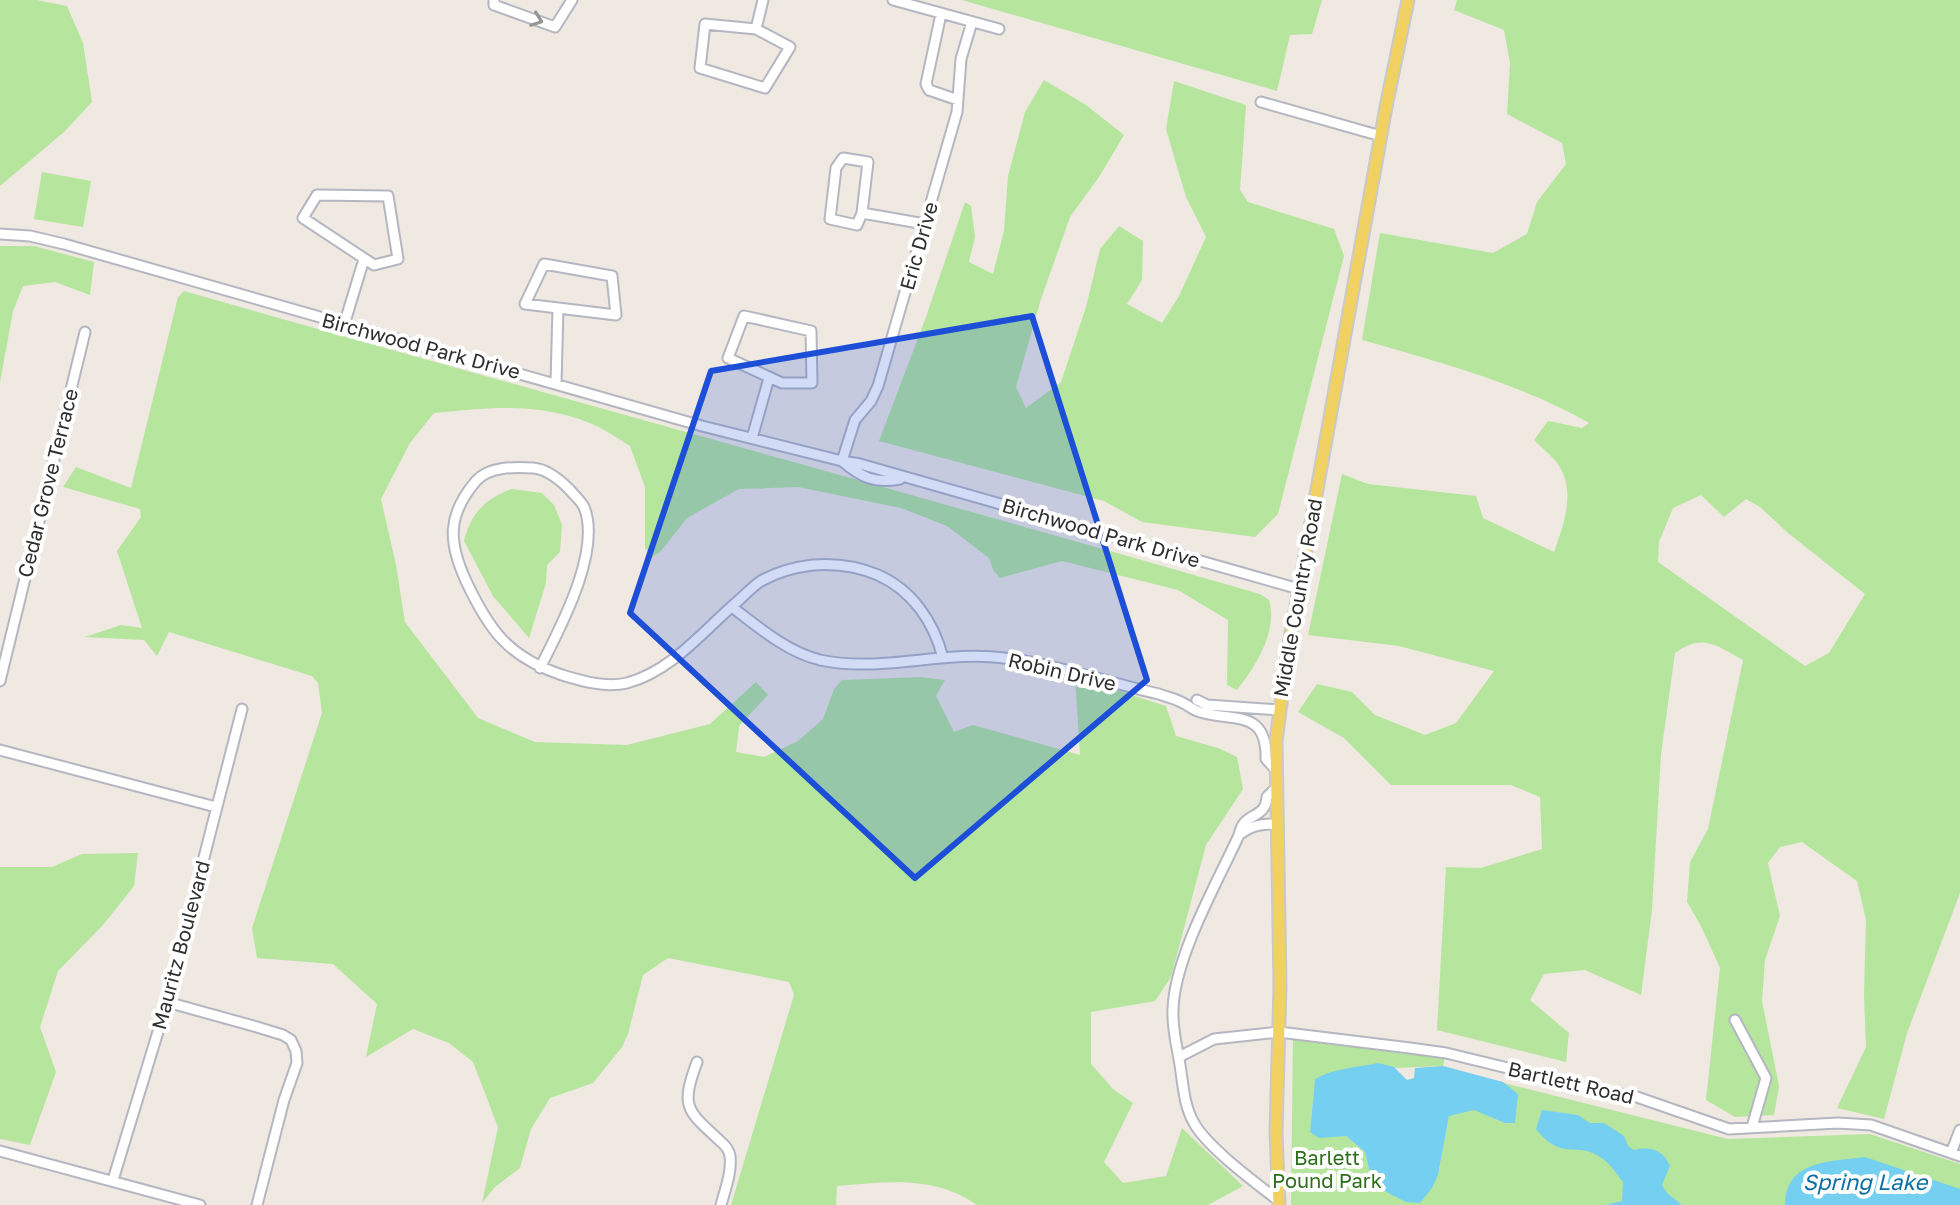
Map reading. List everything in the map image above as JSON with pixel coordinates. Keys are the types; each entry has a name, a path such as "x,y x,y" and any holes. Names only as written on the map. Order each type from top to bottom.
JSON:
{"main road":[{"name":"Middle Country Road","path":"1279,1203 1276,770 1280,710 1299,589 1408,0"}],"street":[{"path":"494,0 494,5 555,27 572,0"},
{"path":"756,29 763,0"},
{"path":"893,0 999,29"},
{"path":"941,14 926,84 929,90 958,100"},
{"name":"Eric Drive","path":"842,461 855,420 871,401 878,386 957,112 961,59 972,22"},
{"path":"705,24 756,29 790,47 765,88 700,68 705,24"},
{"path":"1261,102 1381,136"},
{"path":"843,158 868,162 862,213 857,225 830,219 836,168 843,158"},
{"path":"317,195 388,196 398,259 374,265 364,259 303,218 317,195"},
{"path":"862,213 925,224"},
{"name":"Birchwood Park Drive","path":"0,234 30,236 64,244 702,426 842,461 859,459 871,462 885,466 903,478 1299,589"},
{"path":"344,325 364,259"},
{"path":"544,264 612,276 616,315 558,308 525,304 544,264"},
{"path":"556,383 558,308"},
{"path":"744,316 811,331 812,383 782,383 769,378 728,358 744,316"},
{"name":"Cedar Grove Terrace","path":"0,681 85,332"},
{"path":"752,438 769,378"},
{"name":"Birchwood Park Drive","path":"842,461 860,477 876,481 903,478"},
{"path":"540,668 563,621 584,562 589,528 583,505 561,481 541,469 511,467 482,475 461,498 452,527 456,559 478,606 501,641 540,668 589,684 626,683 658,669 688,647 761,581 796,567 833,563 864,569 896,583 922,610 938,636 943,658"},
{"name":"Robin Drive","path":"732,607 784,645 819,659 854,663 1003,658 1180,701 1208,699 1235,706 1280,710"},
{"name":"Robin Drive","path":"1180,701 1195,711 1246,719 1255,724 1266,741 1266,759 1276,770"},
{"name":"Mauritz Boulevard","path":"113,1180 167,1002 242,709"},
{"path":"0,750 216,807"},
{"path":"1276,788 1267,797 1262,812 1243,822 1200,914 1177,981 1173,1008 1186,1103 1194,1125 1210,1143 1279,1203"},
{"path":"1239,835 1259,824 1277,824"},
{"path":"167,1002 283,1035 291,1040 296,1058 257,1205"},
{"path":"1735,1020 1766,1078 1752,1127"},
{"name":"Bartlett Road","path":"1179,1057 1214,1039 1279,1032 1446,1053 1634,1096 1729,1129 1871,1125 1955,1154"},
{"path":"697,1062 689,1082 688,1109 693,1118 727,1147 730,1157 721,1205"},
{"path":"1955,1154 1960,1130"},
{"path":"0,1151 200,1205"}],"highlighted area":[{"path":"1032,316 1147,680 915,878 630,613 711,371"}],"green space":[{"path":"0,0 37,0 67,6 83,43 92,102 64,132 0,186"},
{"path":"962,0 1322,0 1312,34 1290,35 1277,91"},
{"path":"1457,0 1960,0 1960,893 1907,1033 1884,1119 1837,1108 1866,1047 1866,920 1857,881 1802,842 1780,847 1768,863 1780,916 1765,960 1762,1001 1779,1086 1774,1115 1735,1117 1706,1100 1720,968 1687,902 1690,862 1708,829 1743,660 1717,646 1701,642 1675,653 1661,754 1652,910 1641,995 1585,970 1544,974 1530,1000 1569,1033 1566,1062 1437,1030 1446,867 1481,868 1542,849 1540,797 1511,785 1391,785 1344,738 1298,712 1317,684 1352,692 1375,715 1425,735 1456,723 1494,671 1399,646 1308,635 1342,474 1368,484 1476,496 1483,518 1554,552 1566,511 1567,489 1558,465 1534,440 1548,421 1582,428 1589,423 1507,385 1362,340 1380,233 1493,253 1527,234 1537,202 1566,164 1562,143 1507,114 1510,63 1504,30 1454,10","holes":["1701,495 1724,517 1746,499 1760,507 1865,594 1829,653 1805,666 1658,562 1659,542 1673,508"]},
{"path":"1044,80 1086,105 1124,135 1070,217 1041,299 1016,387 1026,408 1061,382 1086,307 1100,249 1119,226 1143,241 1142,280 1127,304 1162,323 1179,296 1206,237 1186,197 1166,129 1174,81 1246,105 1240,190 1248,202 1334,229 1344,256 1278,514 1255,537 1142,522 1104,501 879,441 965,202 971,206 975,237 969,262 993,274 1004,231 1008,176 1025,112"},
{"path":"42,172 91,181 83,227 34,219"},
{"path":"0,246 34,246 94,262 90,295 55,282 23,286 13,311 0,382"},
{"path":"184,291 1260,594 1269,600 1270,624 1264,648 1237,690 1227,685 1228,620 1178,590 1062,561 1000,578 989,558 947,526 901,508 798,487 739,489 687,518 661,551 652,557 645,548 645,487 630,446 587,422 548,411 493,408 434,413 410,443 381,499 405,622 478,718 535,742 627,745 710,724 756,682 768,695 739,726 736,752 764,757 798,741 823,719 834,689 842,680 921,677 945,680 936,696 954,732 973,725 1080,755 1075,677 1166,706 1176,736 1237,757 1243,789 1206,845 1171,977 1155,1001 1091,1012 1091,1064 1113,1089 1133,1103 1104,1162 1123,1183 1166,1176 1182,1128 1243,1186 1208,1205 977,1205 944,1189 892,1182 837,1186 836,1205 731,1205 794,995 789,982 668,958 643,975 622,1047 593,1083 550,1098 531,1129 520,1168 495,1187 482,1203 498,1127 473,1062 449,1043 413,1029 366,1057 377,1004 333,964 257,958 252,928 322,713 318,683 312,676 169,632 157,656 144,640 85,637 121,625 142,628 117,551 141,517 140,509 63,487 76,467 131,488 178,297"},
{"path":"511,489 542,493 554,505 562,525 560,552 547,565 546,583 529,638 493,596 464,541 480,508"},
{"path":"138,853 134,886 103,925 58,971 40,1027 56,1072 30,1145 0,1139 0,867 52,867 82,854"},
{"name":"Barlett Pound Park","path":"1293,1034 1446,1053 1443,1066 1346,1070 1315,1080 1310,1132 1346,1136 1365,1152 1371,1178 1438,1175 1449,1116 1452,1070 1728,1139 1870,1134 1960,1164 1960,1205 1291,1205"}],"water":[{"path":"1378,1063 1394,1067 1407,1080 1414,1078 1415,1068 1443,1066 1503,1082 1518,1094 1515,1123 1505,1123 1474,1110 1449,1116 1438,1175 1432,1188 1420,1203 1406,1202 1388,1193 1371,1178 1365,1152 1346,1136 1319,1138 1310,1132 1315,1079 1338,1070"},
{"path":"1542,1110 1578,1115 1590,1123 1604,1123 1624,1136 1628,1146 1634,1150 1651,1149 1660,1153 1670,1166 1662,1185 1682,1205 1605,1205 1622,1201 1623,1182 1600,1157 1562,1148 1545,1139 1536,1129"},
{"name":"Spring Lake","path":"1865,1157 1960,1189 1960,1205 1785,1205 1787,1190 1802,1171 1825,1162"}]}
